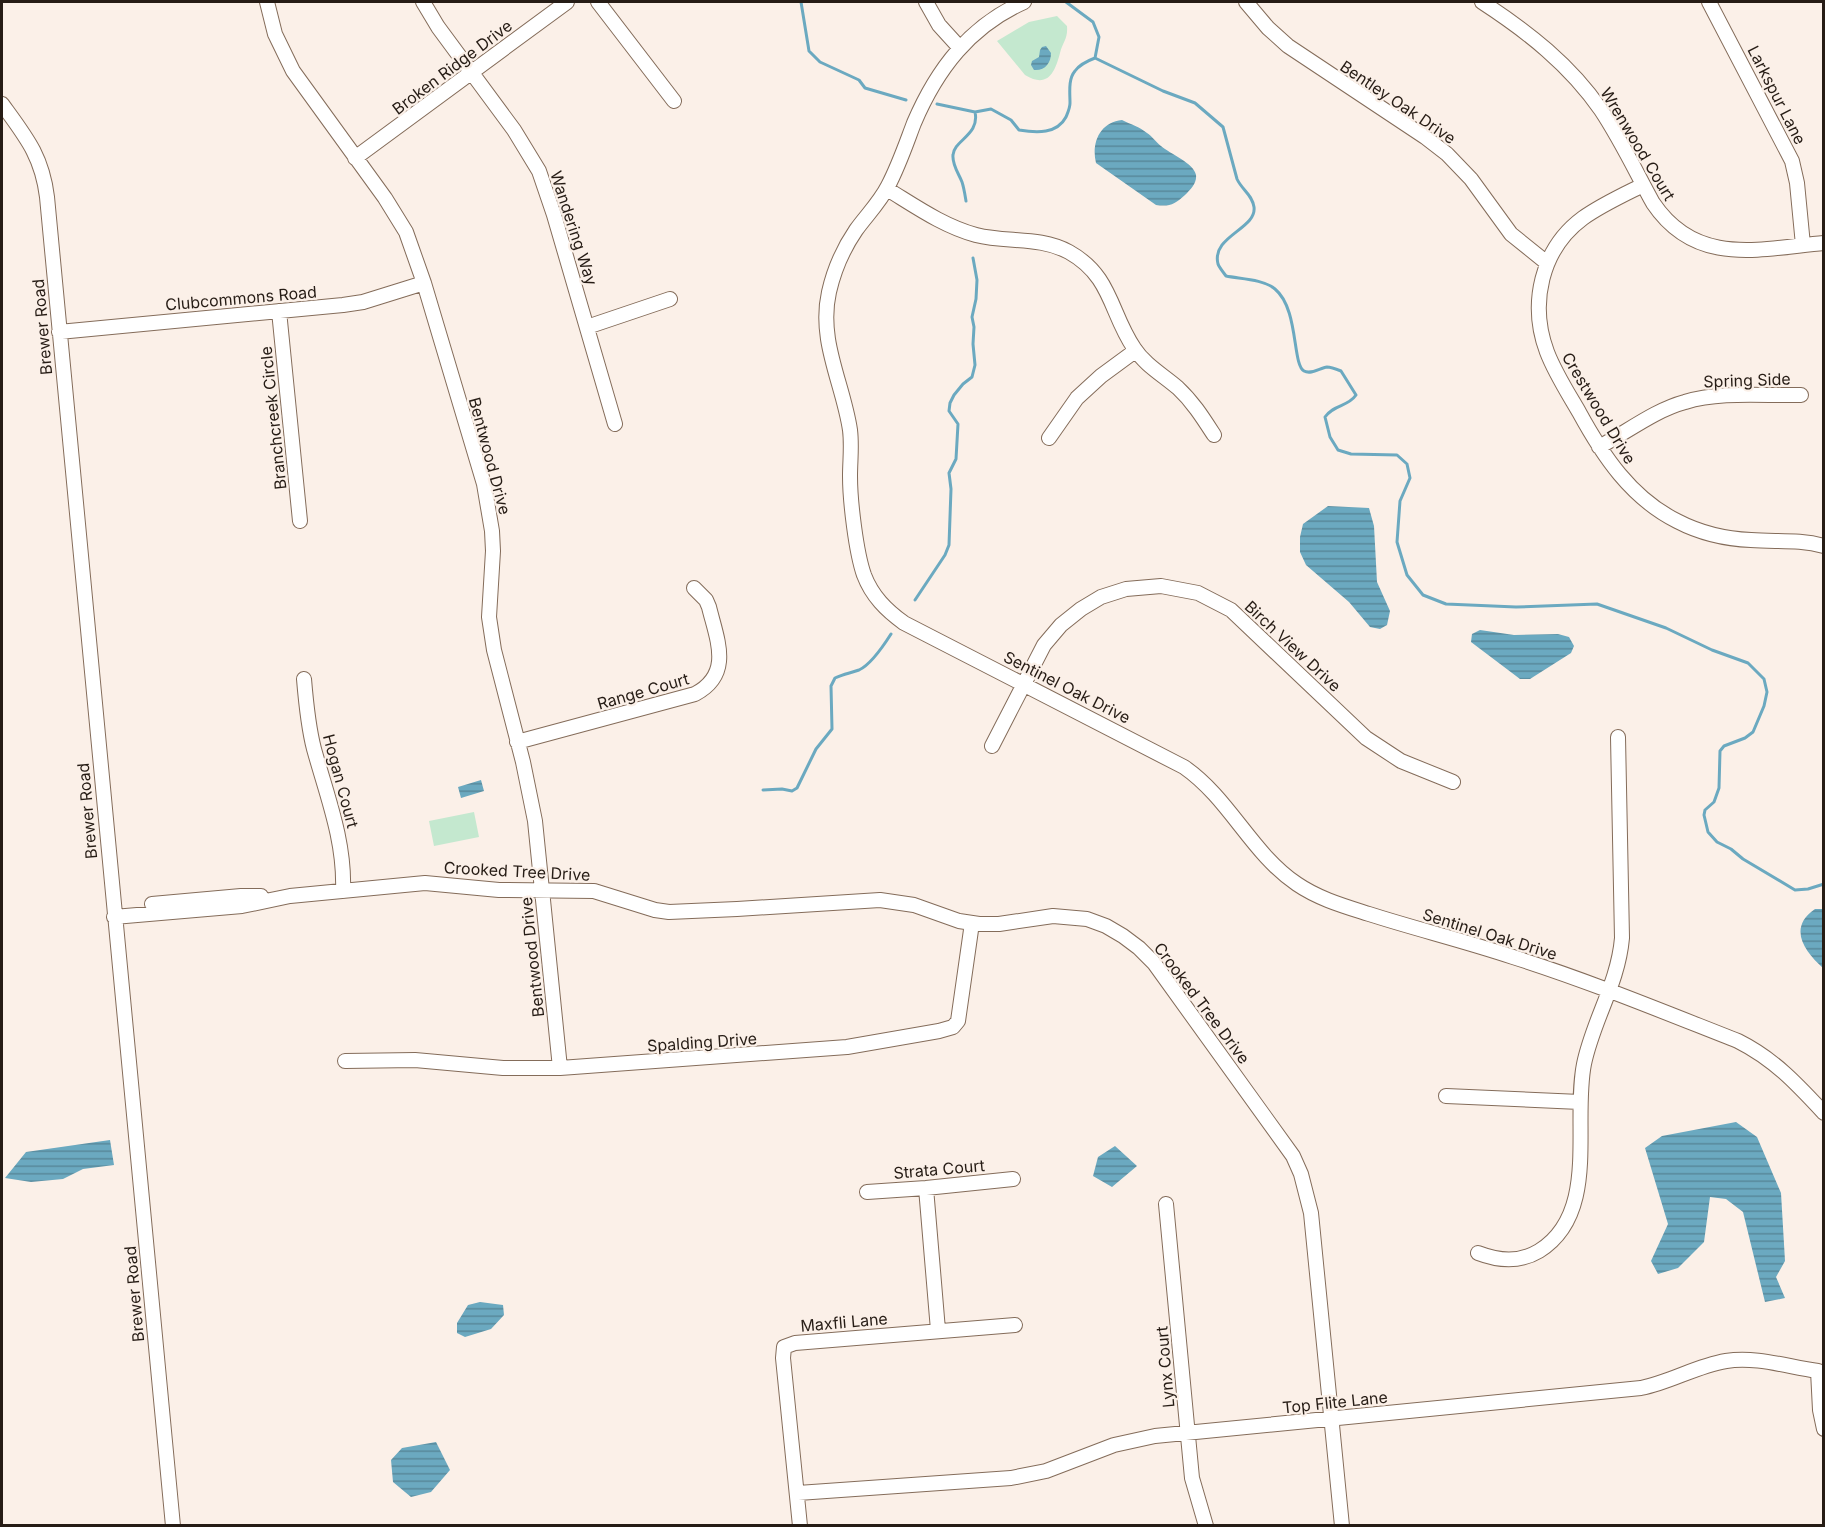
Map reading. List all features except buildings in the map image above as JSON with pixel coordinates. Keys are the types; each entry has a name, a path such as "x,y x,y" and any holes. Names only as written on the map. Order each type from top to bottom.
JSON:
{"street":[{"name":"Bentwood Drive","path":"267,2 275,34 293,71 400,220 414,250 490,511 493,551 489,617 494,650 535,821 560,1068"},
{"name":"Wandering Way","path":"423,2 438,27 514,130 538,171 554,215 615,424"},
{"name":"Broken Ridge Drive","path":"355,158 567,2"},
{"path":"598,2 674,102"},
{"path":"927,2 939,25 959,47"},
{"name":"Sentinel Oak Drive","path":"1024,2 993,20 959,47 936,78 914,123 904,153 887,189 844,248 834,274 826,307 829,350 850,431 850,478 860,561 873,593 886,610 895,616 1155,751 1197,776 1223,801 1270,862 1297,884 1311,892 1386,919 1511,956 1738,1041 1755,1050 1792,1078 1824,1113"},
{"name":"Bentley Oak Drive","path":"1246,2 1268,28 1303,57 1425,137 1447,154 1471,179 1511,234 1547,263"},
{"name":"Wrenwood Court","path":"1482,2 1527,33 1572,74 1616,134 1659,213 1667,222 1688,237 1710,247 1738,251 1824,243"},
{"name":"Larkspur Lane","path":"1709,2 1792,161 1797,183 1803,245"},
{"name":"Brewer Road","path":"2,104 31,146 43,171 47,197 113,913 173,1526"},
{"name":"Crestwood Drive","path":"1642,185 1581,219 1562,238 1547,263 1539,294 1538,320 1552,365 1599,447 1615,470 1638,495 1666,516 1708,533 1739,540 1794,540 1824,546"},
{"path":"887,189 954,228 977,235 1042,242 1069,252 1084,262 1109,294 1125,334 1135,351 1189,399 1214,435"},
{"name":"Clubcommons Road","path":"59,332 363,302 424,283"},
{"path":"587,327 670,299"},
{"name":"Branchcreek Circle","path":"279,311 300,521"},
{"path":"1049,438 1077,398 1101,376 1135,351"},
{"name":"Spring Side","path":"1599,447 1654,416 1685,402 1705,397 1801,395"},
{"name":"Birch View Drive","path":"992,746 1044,645 1070,616 1090,603 1113,593 1136,587 1161,586 1209,597 1231,610 1378,748 1408,765 1453,782"},
{"name":"Range Court","path":"517,742 695,694 707,687 718,669 719,647 709,607 706,600 694,588"},
{"name":"Hogan Court","path":"304,680 313,747 341,844 344,872 343,891"},
{"path":"1478,1253 1494,1260 1506,1261 1533,1254 1546,1246 1562,1231 1573,1208 1578,1186 1580,1102 1586,1056 1610,992 1620,958 1622,938 1618,737"},
{"name":"Crooked Tree Drive","path":"113,913 242,906 290,896 425,884 452,884 499,890 594,891 655,910 676,912 880,900 914,905 972,923 999,924 1053,916 1074,917 1100,923 1140,948 1154,963 1282,1138 1301,1174 1311,1213 1342,1526"},
{"name":"Spalding Drive","path":"345,1061 394,1059 502,1068 560,1068 847,1047 874,1044 953,1027 958,1021 961,1008 972,923"},
{"path":"1446,1096 1580,1102"},
{"name":"Strata Court","path":"867,1192 1013,1179"},
{"path":"926,1188 938,1330"},
{"name":"Lynx Court","path":"1166,1204 1187,1432 1194,1488 1206,1526"},
{"name":"Maxfli Lane","path":"800,1526 783,1358 784,1347 795,1343 1015,1325"},
{"name":"Top Flite Lane","path":"798,1493 1011,1478 1046,1470 1135,1439 1641,1388 1714,1364 1747,1360 1818,1371 1820,1410 1824,1430"}],"green space":[{"path":"1057,16 1067,26 1067,30 1056,66 1045,79 1033,79 1025,75 997,41 1029,22"},
{"path":"474,812 479,837 434,846 429,821"}],"water":[{"path":"1046,46 1051,53 1049,63 1044,68 1034,70 1031,65 1032,61 1039,57 1040,50"},
{"path":"1122,120 1144,131 1194,171 1195,183 1178,201 1165,206 1156,205 1096,163 1095,148 1099,135 1108,125"},
{"path":"1328,506 1369,508 1374,526 1377,582 1390,611 1387,625 1380,629 1370,627 1349,602 1306,565 1300,552 1303,524"},
{"path":"1480,630 1514,635 1558,634 1569,637 1574,646 1571,653 1530,679 1520,679 1471,642 1472,634"},
{"path":"481,780 484,791 461,798 458,787"},
{"path":"1815,909 1823,909 1823,968 1810,955 1800,932 1807,916"},
{"path":"1736,1122 1757,1137 1781,1193 1785,1261 1776,1277 1785,1298 1765,1302 1743,1212 1726,1199 1710,1197 1704,1242 1678,1268 1658,1274 1651,1261 1668,1224 1645,1148 1662,1136"},
{"path":"110,1140 114,1165 83,1169 63,1179 31,1182 5,1178 26,1152"},
{"path":"1115,1146 1137,1166 1112,1187 1093,1176 1098,1157"},
{"path":"480,1302 503,1305 504,1315 491,1329 465,1337 457,1333 457,1323 468,1305"},
{"path":"436,1442 450,1470 431,1492 411,1497 393,1482 391,1460 402,1448"}],"waterway":[{"path":"801,2 809,51 820,62 859,80 865,88 906,100"},
{"path":"1066,2 1093,22 1099,37 1095,58"},
{"path":"937,104 975,112 991,109 1011,120 1019,130 1046,131 1057,127 1066,117 1070,105 1070,82 1073,74 1081,65 1095,58 1163,91 1195,103 1223,127 1237,179 1254,207 1249,221 1221,246 1218,264 1226,276 1264,283 1275,289 1283,298 1292,322 1300,366 1304,371 1313,372 1327,367 1341,371 1356,395 1325,417 1330,437 1338,450 1351,454 1397,455 1407,464 1410,478 1400,501 1397,542 1407,575 1423,595 1446,604 1516,607 1597,604 1666,628 1712,650 1748,663 1764,679 1767,692 1764,706 1753,732 1745,738 1724,746 1720,751 1719,788 1714,802 1705,810 1704,815 1708,832 1717,842 1795,890 1824,884"},
{"path":"966,201 953,155 954,150 974,126 975,112"},
{"path":"915,600 945,555 949,545 951,489 949,473 956,459 958,424 949,411 954,395 972,377 975,365 972,317 977,280 973,258"},
{"path":"763,790 792,791 797,788 816,749 832,729 831,686 835,678 859,670 868,664 891,634"}]}
